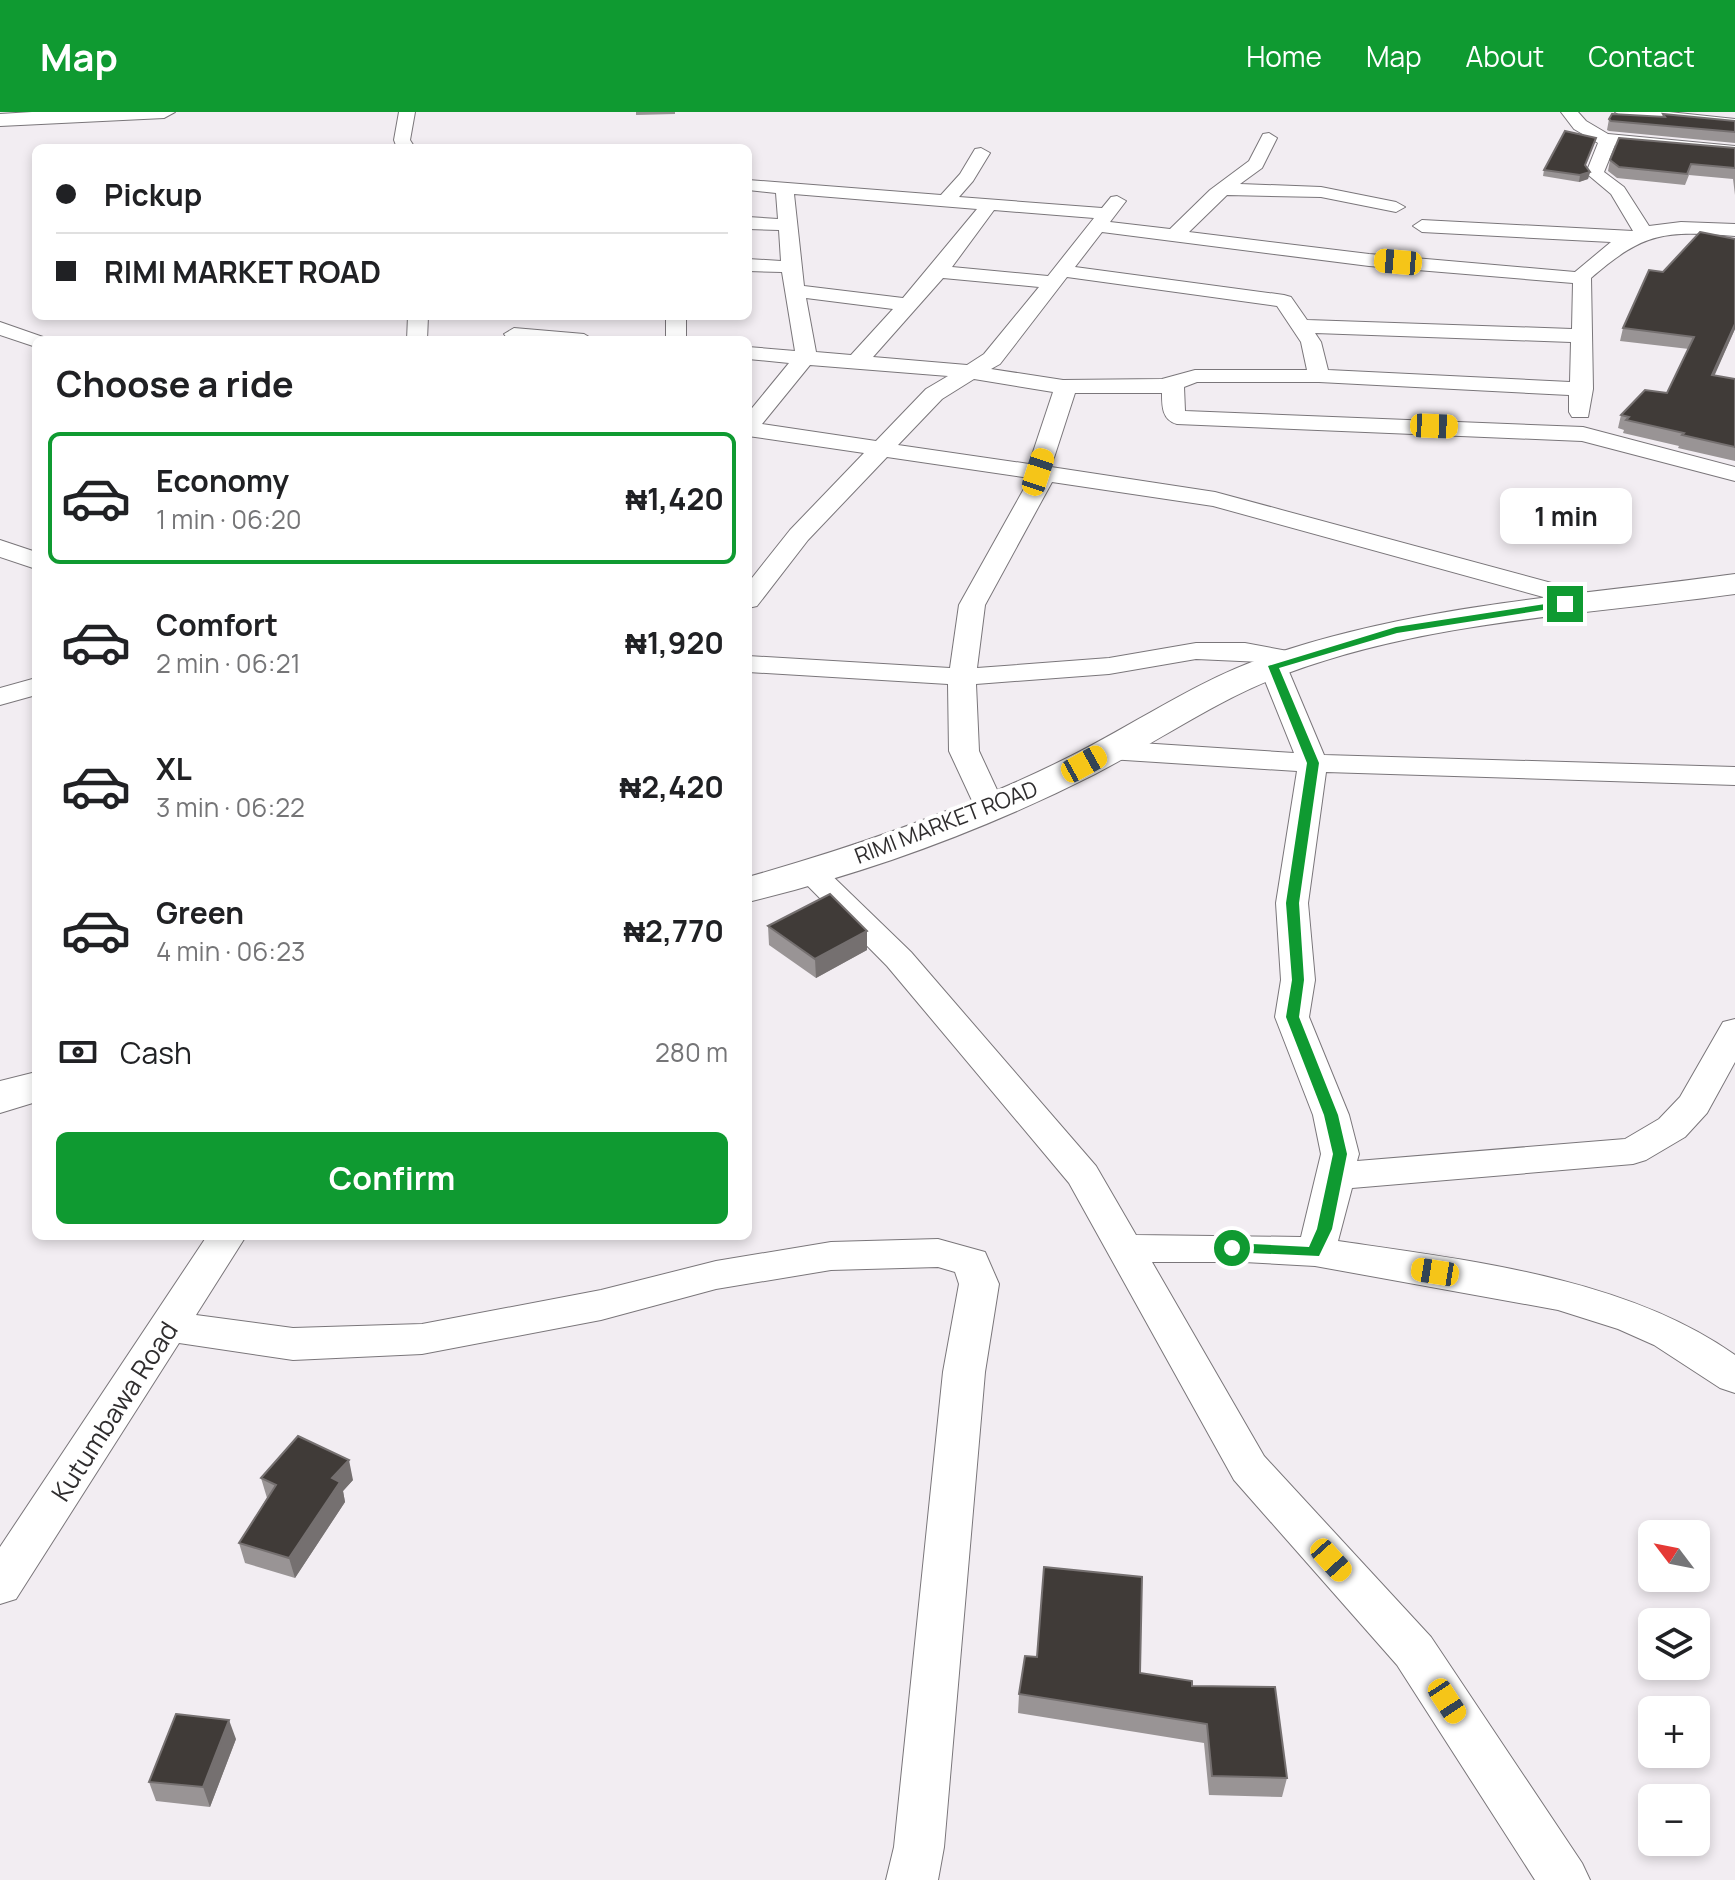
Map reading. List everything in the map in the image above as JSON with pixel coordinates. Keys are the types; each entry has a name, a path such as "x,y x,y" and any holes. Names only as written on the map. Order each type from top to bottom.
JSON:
{"street":[{"path":"0,120 164,112"},
{"path":"404,144 407,112"},
{"path":"1569,112 1598,138 1735,151"},
{"path":"1623,112 1735,124"},
{"path":"1175,235 1222,189 1256,164 1269,138"},
{"path":"1608,140 1607,160 1595,173 1618,191 1638,236"},
{"path":"945,201 967,177 981,153"},
{"path":"752,185 1108,214 1175,235 1369,260 1580,278 1638,236"},
{"path":"752,423 806,356 791,267 785,188"},
{"path":"1222,189 1321,192 1396,207"},
{"path":"858,361 938,272 989,205"},
{"path":"752,595 775,563 934,394 984,366 998,353 1108,214"},
{"path":"752,223 789,225"},
{"path":"1422,226 1638,236 1690,228 1735,230"},
{"path":"752,265 791,267"},
{"path":"938,272 1058,277 1284,301 1303,326 1319,376"},
{"path":"1580,278 1583,281 1583,336 1578,431 1583,434"},
{"path":"795,291 908,305"},
{"path":"1303,326 1583,336"},
{"path":"0,328 31,339"},
{"path":"511,330 555,336"},
{"path":"0,346 31,339"},
{"path":"752,353 971,372 1063,387 1164,386 1195,376 1319,376 1582,389"},
{"path":"1173,382 1173,408 1177,417 1583,434 1735,474"},
{"path":"990,807 964,751 962,677 972,605 1042,472 1065,389 1063,387"},
{"path":"752,429 1215,499 1587,601"},
{"path":"0,548 32,560"},
{"path":"752,556 775,563"},
{"name":"RIMI MARKET ROAD","path":"752,885 810,872 934,831 1039,786 1109,750 1175,710 1284,663 1409,627 1521,608 1735,584"},
{"path":"752,664 962,677 1109,666 1196,651 1245,651 1284,663 1313,763 1292,903 1298,980 1292,1017 1331,1115 1340,1154 1324,1229 1314,1252"},
{"path":"0,709 0,697 32,687"},
{"path":"1109,750 1313,763 1735,776"},
{"path":"810,872 899,959 1083,1175 1249,1468 1414,1651 1564,1880"},
{"path":"1336,1176 1633,1151 1672,1128 1694,1104 1735,1030"},
{"path":"0,1097 32,1088"},
{"name":"Kutumbawa Road","path":"0,1585 224,1240"},
{"path":"1126,1249 1205,1247 1314,1252 1496,1281 1608,1307 1673,1334 1735,1377"},
{"path":"170,1327 293,1344 422,1339 601,1305 716,1275 831,1256 938,1253 971,1262 979,1284 964,1372 919,1847 912,1880"}],"building":[{"path":"1612,114 1665,117 1663,114 1735,121 1735,132 1611,121"},
{"path":"1565,131 1596,138 1585,165 1590,172 1580,175 1544,170"},
{"path":"1619,138 1735,148 1735,168 1691,164 1687,174 1619,167 1610,160"},
{"path":"1700,232 1735,239 1735,324 1712,375 1735,379 1735,447 1626,420 1629,417 1621,415 1645,390 1667,393 1694,337 1623,328 1649,270 1663,272"},
{"path":"830,894 867,931 815,959 768,926"},
{"path":"298,1436 349,1460 332,1478 340,1482 289,1558 239,1543 276,1485 261,1478"},
{"path":"1044,1567 1142,1577 1140,1673 1192,1681 1192,1686 1275,1687 1287,1778 1212,1776 1207,1724 1019,1694 1025,1656 1037,1657"},
{"path":"176,1714 229,1720 203,1787 149,1782"}],"route":[{"path":"1232,1248 1314,1252 1324,1229 1340,1154 1331,1115 1292,1017 1298,980 1292,903 1313,763 1273,666 1396,630 1462,617 1565,604"}]}
